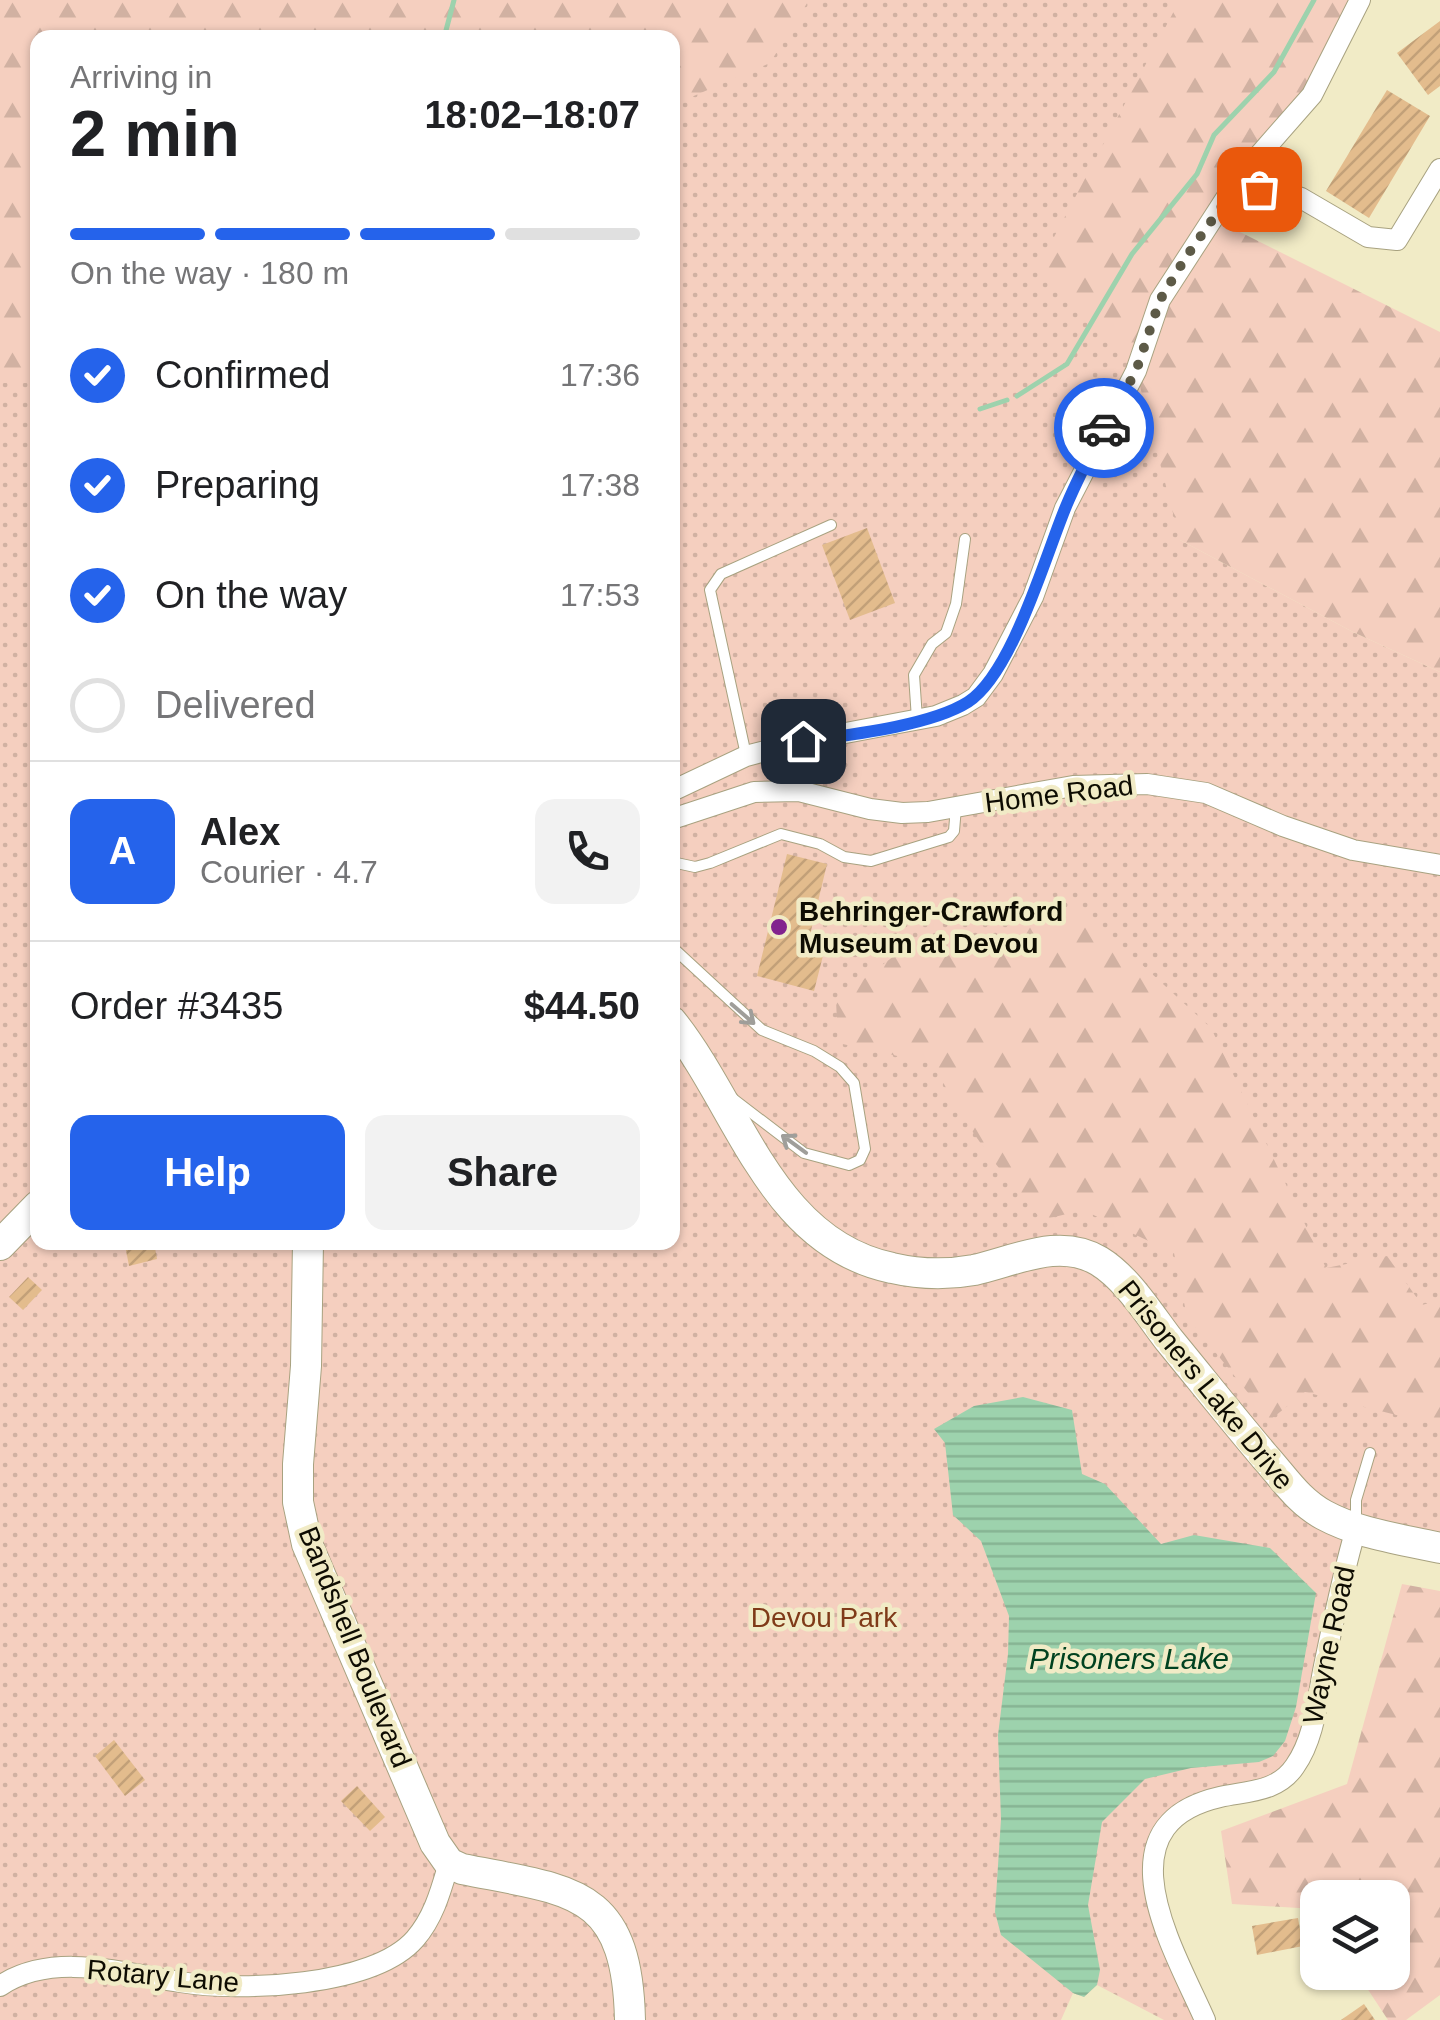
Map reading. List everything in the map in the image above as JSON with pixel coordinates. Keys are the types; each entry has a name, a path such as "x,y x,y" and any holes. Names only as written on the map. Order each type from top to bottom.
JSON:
{"street":[{"path":"680,787 746,756 917,720 963,705 976,696 993,674 1033,597 1079,476 1136,371 1160,300 1239,178 1312,95 1360,0"},
{"path":"1232,192 1278,190 1301,198 1368,237 1397,240 1440,169"},
{"name":"Home Road","path":"680,815 754,792 799,791 902,813 1110,782 1181,788 1244,807 1283,826 1353,850 1440,865"},
{"name":"Prisoners Lake Drive","path":"680,1031 743,1137 804,1224 830,1245 860,1259 904,1271 935,1274 972,1270 1041,1251 1060,1250 1100,1261 1140,1303 1292,1490 1324,1516 1356,1529 1440,1548"},
{"path":"0,1245 30,1214"},
{"name":"Bandshell Boulevard","path":"308,1250 306,1366 298,1464 298,1502 307,1544 436,1843 449,1863"},
{"name":"Wayne Road","path":"1204,2020 1167,1941 1156,1906 1153,1866 1160,1840 1178,1815 1192,1806 1264,1789 1276,1784 1296,1765 1310,1737 1356,1529"},
{"path":"449,1863 564,1889 584,1899 606,1923 622,1954 630,1990 630,2020"},
{"name":"Rotary Lane","path":"0,1986 37,1970 74,1968 226,1986 302,1982 352,1974 382,1964 416,1938 434,1910 449,1863"}],"lane":[{"path":"746,756 710,590 722,574 831,525"},
{"path":"917,720 914,675 932,644 946,633 956,604 965,539"},
{"path":"680,863 710,863 781,834 808,840 844,857 871,862 949,837 954,831 956,806"},
{"path":"680,953 762,1030 814,1051 840,1067 854,1083 865,1150 860,1160 849,1165 804,1153 713,1085"},
{"path":"1356,1529 1356,1500 1370,1454"}],"green space":[{"name":"Devou Park","path":"0,0 1360,0 1225,204 1180,540 1353,632 1440,672 1440,1548 1355,1529 1296,1765 1178,1815 1153,1866 1205,2020 1164,2020 1097,1985 1084,1997 1073,1993 1061,2020 0,2020"},
{"path":"0,0 809,0 770,63 680,102 680,30 30,30 30,383 0,383"},
{"path":"1171,0 1360,0 1325,74 1225,204 1234,229 1440,332 1440,672 1353,632 1180,540 1136,371 1036,271 1174,11"},
{"path":"1080,908 1211,1028 1326,1268 1387,1256 1422,1305 1440,1300 1440,1426 1305,1392 1270,1420 1187,1317 1174,1253 1083,1210 1042,1220 982,1146 934,1064 838,1043 836,1000 898,953 974,948 1013,955 1013,917"},
{"path":"1402,1584 1440,1591 1440,1995 1406,2020 1388,2020 1368,1990 1410,1990 1410,1880 1300,1880 1300,1908 1232,1904 1221,1831 1347,1784"}],"water":[{"name":"Prisoners Lake","path":"1023,1397 1072,1410 1082,1474 1105,1484 1161,1544 1194,1535 1270,1548 1316,1593 1296,1707 1285,1741 1273,1756 1259,1762 1191,1768 1145,1779 1102,1822 1088,1905 1100,1970 1097,1985 1084,1997 1073,1993 1001,1935 995,1912 1001,1819 998,1735 1009,1616 981,1541 953,1515 945,1443 934,1429 974,1406"}],"building":[{"path":"1440,21 1440,86 1428,95 1397,53"},
{"path":"1387,90 1430,116 1369,218 1326,191"},
{"path":"867,528 895,603 850,620 822,545"},
{"name":"Behringer-Crawford Museum at Devou","path":"787,854 827,864 809,939 826,944 814,991 757,976"},
{"path":"126,1250 155,1250 157,1259 129,1266"},
{"path":"28,1277 42,1290 23,1310 9,1297"},
{"path":"114,1740 145,1780 125,1796 95,1756"},
{"path":"357,1786 385,1817 370,1831 341,1801"},
{"path":"1298,1918 1300,1947 1257,1955 1252,1926"},
{"path":"1364,2004 1375,2020 1341,2020"}],"waterway":[{"path":"446,30 454,0"},
{"path":"1017,396 1067,364 1132,254 1197,174 1214,135 1274,72 1314,0"},
{"path":"980,409 1007,400"}],"way so far":[{"path":"1104,428 1136,371 1160,300 1186,257 1232,192 1259,189"}],"place":[{"name":"Behringer-Crawford Museum at Devou","path":"779,927"}],"route":[{"path":"803,741 936,716 976,696 993,674 1033,597 1065,508 1104,428"}]}
